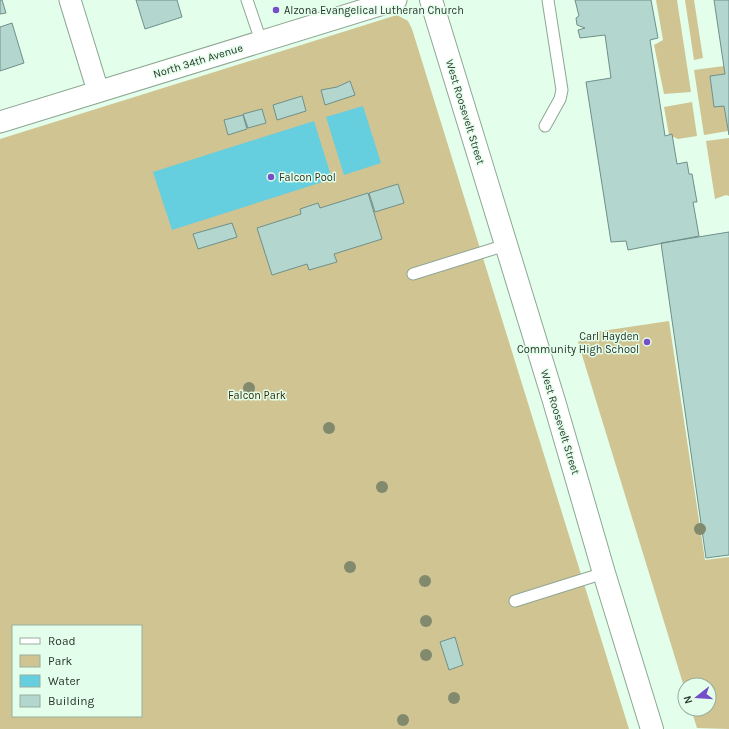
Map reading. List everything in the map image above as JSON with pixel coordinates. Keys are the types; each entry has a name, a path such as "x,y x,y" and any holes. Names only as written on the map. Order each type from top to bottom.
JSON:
{"street":[{"path":"70,0 98,91"},
{"name":"North 34th Avenue","path":"0,122 396,0"},
{"name":"West Roosevelt Street","path":"431,0 554,401 604,573 652,729"}],"lane":[{"path":"247,0 261,41"},
{"path":"545,126 560,99 562,90 548,0"},
{"path":"413,274 506,246"},
{"path":"515,600 604,573"}],"green space":[{"path":"656,0 677,0 691,92 664,94 654,45 663,40"},
{"path":"685,0 694,0 703,58 694,60"},
{"name":"Falcon Park","path":"397,15 408,21 412,29 629,729 0,729 0,139"},
{"path":"724,66 725,74 710,77 714,106 724,106 728,131 704,135 694,70"},
{"path":"692,102 697,136 678,139 669,135 664,107"},
{"path":"729,138 729,196 726,195 715,199 706,141"},
{"path":"669,321 705,560 729,557 729,729 697,728 694,717 717,717 717,677 681,677 578,342 595,332"}],"water":[{"path":"363,106 381,163 344,175 326,117"},
{"path":"314,121 332,179 172,230 153,172"}],"building":[{"path":"0,0 2,0 6,13 0,14"},
{"path":"136,0 177,0 182,17 145,29"},
{"path":"575,0 651,0 658,38 650,40 665,136 672,134 677,164 687,162 689,174 692,174 697,202 693,202 699,236 628,250 626,241 611,242 586,82 611,78 605,35 580,38 578,30 585,28 577,25 576,18 579,16"},
{"path":"714,0 729,0 729,135 724,106 714,107 710,76 725,74"},
{"path":"12,23 24,63 0,71 0,27"},
{"path":"350,81 355,95 325,105 321,90 337,87"},
{"path":"302,96 306,111 277,120 273,105"},
{"path":"262,109 266,123 248,128 243,114"},
{"path":"243,115 247,129 228,135 224,120"},
{"path":"398,184 404,203 375,212 369,193"},
{"path":"368,193 382,239 334,254 337,262 309,270 307,264 272,275 257,228 301,214 300,209 318,203 320,208"},
{"path":"232,223 237,237 198,249 193,234"},
{"path":"729,232 729,555 706,558 661,243"},
{"path":"455,637 463,665 449,670 440,642"}],"place":[{"name":"Alzona Evangelical Lutheran Church","path":"276,10"},
{"name":"Falcon Pool","path":"271,177"},
{"name":"Carl Hayden Community High School","path":"647,342"}]}
